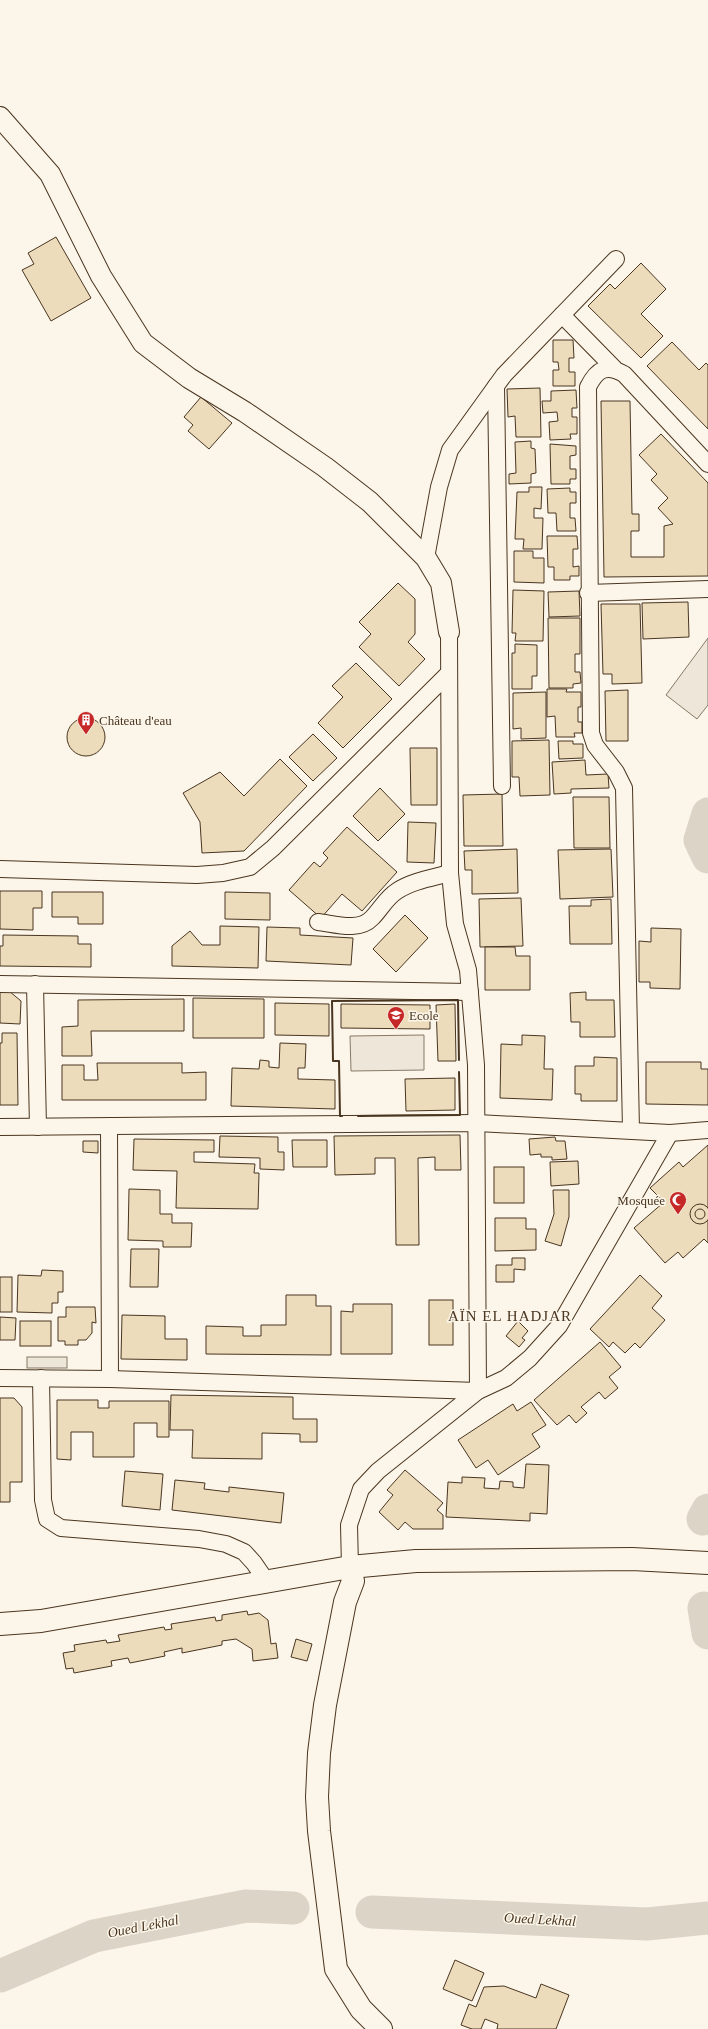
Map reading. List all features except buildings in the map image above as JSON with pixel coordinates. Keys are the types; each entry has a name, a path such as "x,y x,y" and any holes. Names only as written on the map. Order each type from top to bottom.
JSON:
{"main road":[{"path":"0,1624 40,1621 350,1567 416,1561 632,1559 708,1563"},
{"path":"350,1567 353,1581 345,1602 325,1705 319,1753 317,1797 319,1831 336,1969 361,2009 381,2029"}],"street":[{"path":"0,117 50,174 101,276 143,343 189,378 245,412 325,467 370,502 426,558 441,583 448,632 450,873 455,924 468,970 476,1065 478,1392"},
{"path":"426,558 439,487 450,450 504,375 616,259"},
{"path":"562,315 614,368 624,374 708,464"},
{"path":"614,368 601,370 593,377 588,387 588,593 591,733 595,745 616,772 624,788 631,1130"},
{"path":"496,386 502,786"},
{"path":"588,593 708,589"},
{"path":"0,869 197,875 223,873 250,867 273,848 449,673"},
{"path":"318,922 353,927 361,925 371,920 385,900 397,891 411,883 450,873"},
{"path":"0,984 470,992"},
{"path":"35,984 38,1127"},
{"path":"0,1127 477,1123 670,1133 708,1130"},
{"path":"109,1126 110,1379"},
{"path":"350,1567 349,1525 361,1489 378,1471 478,1392 506,1378 530,1358 559,1326 670,1133"},
{"path":"0,1378 110,1379 478,1392"},
{"path":"40,1378 43,1500 47,1519 61,1528 199,1539 226,1544 244,1552 254,1563 267,1582"}],"shaded area":[{"path":"708,638 708,705 697,719 666,695"},
{"path":"424,1035 424,1070 351,1071 350,1036"},
{"path":"27,1357 67,1357 67,1368 27,1368"}],"waterway":[{"path":"708,814 700,840 708,857"},
{"path":"703,1519 708,1510"},
{"path":"704,1608 708,1633"},
{"name":"Oued Lekhal","path":"0,1976 94,1936 246,1906 293,1908"},
{"name":"Oued Lekhal","path":"372,1912 647,1924 708,1918"}],"wall":[{"path":"342,1116 340,1116 339,1061 333,1061 332,1001 458,1000 459,1060"},
{"path":"358,1116 460,1115 459,1072"}],"place":[{"name":"Château d'eau","path":"86,735"},
{"name":"Ecole","path":"396,1030"},
{"name":"Mosquée","path":"678,1215"}],"district":[{"name":"AÏN EL HADJAR","path":"510,1316"}]}
